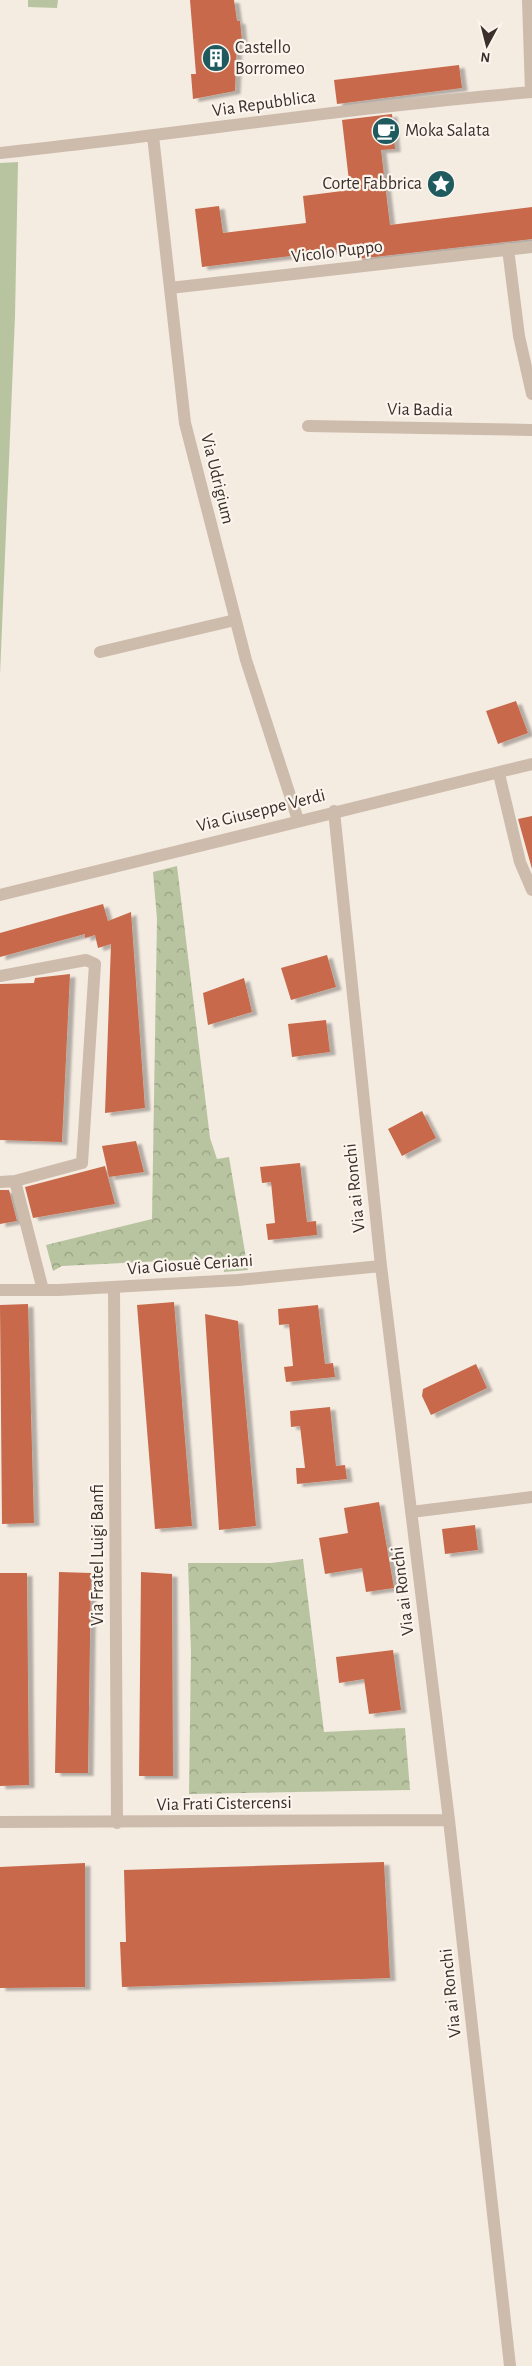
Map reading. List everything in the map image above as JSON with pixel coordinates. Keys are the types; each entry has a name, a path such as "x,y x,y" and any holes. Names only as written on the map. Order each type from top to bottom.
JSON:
{"street":[{"path":"528,0 531,92"},
{"name":"Via Repubblica","path":"0,153 154,136 382,105 531,92"},
{"name":"Via Udrigium","path":"154,136 185,423 246,660 298,820"},
{"name":"Vicolo Puppo","path":"170,288 532,247"},
{"path":"508,249 519,336 532,394"},
{"name":"Via Badia","path":"308,426 532,430"},
{"path":"100,652 235,620"},
{"name":"Via Giuseppe Verdi","path":"0,895 334,811 499,774 532,764"},
{"path":"499,774 520,862 532,890"},
{"name":"Via ai Ronchi","path":"334,811 381,1266 449,1820 510,2366"},
{"path":"0,976 86,960 95,964 82,1163 15,1181 0,1182"},
{"path":"15,1181 43,1290"},
{"name":"Via Giosuè Ceriani","path":"0,1290 114,1288 238,1280 381,1266"},
{"name":"Via Fratel Luigi Banfi","path":"114,1288 117,1823"},
{"path":"411,1512 532,1497"},
{"name":"Via Frati Cistercensi","path":"0,1822 117,1823 449,1820"}],"green space":[{"path":"28,0 58,0 57,8 28,7"},
{"path":"18,162 15,316 0,675 0,163"},
{"path":"177,866 210,1138 217,1159 229,1157 248,1270 224,1272 223,1258 62,1266 53,1271 46,1245 152,1219 157,919 153,872"},
{"path":"303,1559 324,1732 405,1728 410,1790 189,1794 191,1652 188,1563 271,1563"}],"building":[{"name":"Castello Borromeo","path":"190,0 234,0 237,21 240,21 242,41 237,41 235,91 193,99 191,74 196,74"},
{"path":"459,65 462,88 337,104 334,80"},
{"path":"392,114 395,149 381,150 390,225 532,207 532,239 357,259 356,248 202,267 195,209 219,206 223,233 306,223 303,196 350,190 342,120"},
{"path":"516,701 528,733 498,744 486,711"},
{"path":"532,816 532,869 518,819"},
{"path":"103,904 108,921 131,912 145,1108 105,1113 111,944 98,948 95,935 85,938 85,934 0,957 0,933"},
{"path":"327,955 336,987 291,1000 281,968"},
{"path":"70,974 62,1142 0,1140 0,984 34,983 35,978"},
{"path":"244,978 252,1012 208,1025 203,993"},
{"path":"326,1020 330,1052 292,1057 288,1024"},
{"path":"422,1111 436,1138 402,1156 388,1129"},
{"path":"136,1141 144,1172 109,1177 102,1146"},
{"path":"300,1163 307,1222 316,1221 317,1235 268,1240 266,1224 275,1223 271,1182 262,1183 260,1167"},
{"path":"105,1166 115,1204 33,1218 25,1187"},
{"path":"0,1190 9,1190 17,1221 0,1224"},
{"path":"174,1302 192,1526 155,1529 137,1305"},
{"path":"28,1304 34,1523 2,1524 0,1305"},
{"path":"318,1305 325,1364 333,1363 335,1377 286,1382 284,1367 293,1366 289,1324 279,1325 278,1309"},
{"path":"205,1314 238,1321 256,1526 219,1530"},
{"path":"476,1364 487,1388 431,1415 422,1396 423,1389"},
{"path":"330,1407 336,1466 345,1465 347,1479 297,1484 296,1468 305,1468 300,1426 291,1427 290,1411"},
{"path":"379,1502 394,1588 366,1592 362,1568 325,1574 319,1538 348,1533 344,1508"},
{"path":"475,1525 478,1550 445,1554 442,1529"},
{"path":"59,1572 91,1573 88,1773 55,1773"},
{"path":"141,1572 172,1574 173,1776 139,1776"},
{"path":"0,1573 27,1573 29,1785 0,1786"},
{"path":"393,1650 401,1710 369,1714 364,1679 339,1683 336,1657"},
{"path":"384,1862 390,1978 122,1987 120,1942 126,1942 124,1870"},
{"path":"85,1863 85,1987 0,1988 0,1867"}],"place":[{"name":"Castello Borromeo","path":"216,58"},
{"name":"Moka Salata","path":"386,131"},
{"name":"Corte Fabbrica","path":"441,184"}]}
